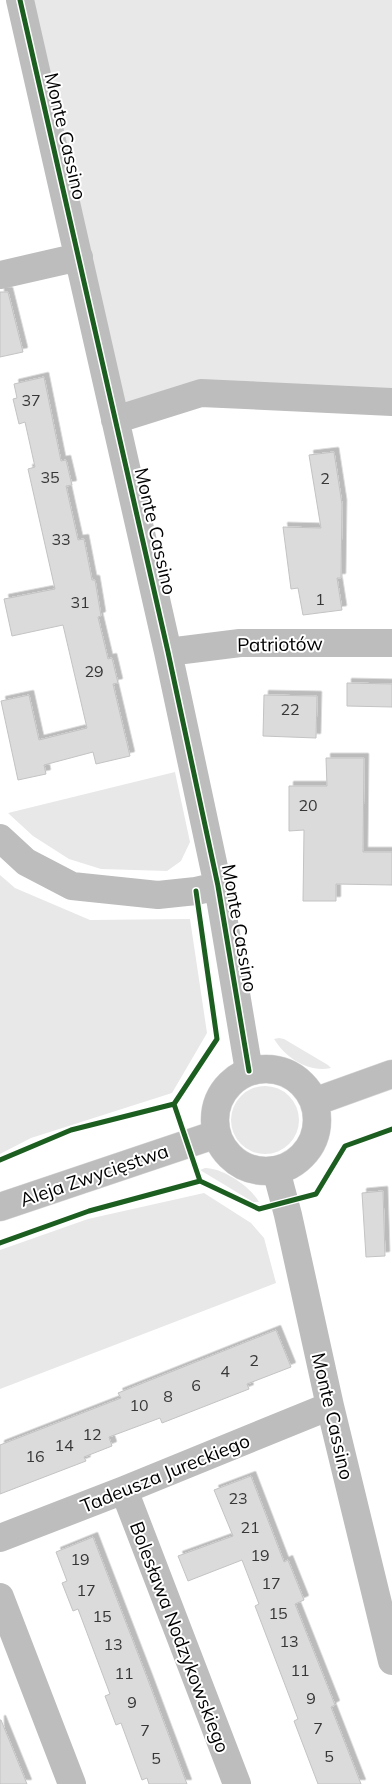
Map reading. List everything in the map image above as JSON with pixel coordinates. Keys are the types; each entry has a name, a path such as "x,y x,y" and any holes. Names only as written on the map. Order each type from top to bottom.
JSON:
{"street":[{"name":"Monte Cassino","path":"20,0 168,652 218,886 249,1071"},
{"path":"0,275 78,256"},
{"path":"115,420 201,393 392,402"},
{"name":"Patriotów","path":"168,652 240,643 392,643"},
{"path":"0,838 26,862 72,886 158,895 196,891 218,886"},
{"path":"268,1069 288,1074 303,1085 314,1102 317,1115 316,1129 308,1148 297,1160 288,1166 276,1170 261,1171 246,1167 233,1159 223,1148 217,1134 215,1118 218,1101 227,1087 239,1076 249,1071 268,1069"},
{"path":"314,1102 392,1074"},
{"name":"Aleja Zwycięstwa","path":"0,1207 217,1134"},
{"name":"Monte Cassino","path":"276,1170 288,1215 330,1406 392,1661"},
{"name":"Tadeusza Jureckiego","path":"0,1538 330,1406"},
{"name":"Bolesława Nodzykowskiego","path":"124,1490 237,1784"},
{"path":"0,1596 72,1784"}],"shaded area":[{"path":"20,0 392,0 392,402 201,393 115,420"},
{"path":"175,772 190,842 181,861 167,871 101,869 69,859 33,836 8,813"},
{"path":"0,875 15,888 90,920 190,919 207,1033 172,1093 31,1138 0,1154"},
{"path":"274,1039 284,1039 331,1068 322,1069 306,1066 291,1058"},
{"path":"265,1086 278,1089 289,1096 296,1107 299,1120 296,1133 289,1144 278,1151 265,1154 252,1151 241,1144 234,1133 231,1120 234,1107 241,1096 252,1089"},
{"path":"205,1168 220,1171 236,1179 250,1190 259,1202 253,1202 200,1170"},
{"path":"204,1193 251,1223 264,1238 276,1283 0,1389 0,1250 88,1219"}],"building":[{"path":"0,292 8,292 23,352 0,357"},
{"path":"44,377 61,461 66,460 72,485 66,486 78,540 84,539 92,580 95,580 101,616 98,617 108,659 112,658 118,683 113,684 130,756 96,764 93,752 44,765 46,774 18,780 1,701 29,695 39,740 87,728 63,625 12,636 4,599 55,589 28,469 35,467 25,422 19,424 13,399 17,398 14,384"},
{"path":"334,452 342,504 341,578 337,578 342,610 303,615 298,588 291,589 283,527 321,528 309,455"},
{"path":"347,683 392,684 392,707 347,706"},
{"path":"264,695 317,696 316,738 263,736"},
{"path":"326,758 364,758 363,852 392,852 392,885 336,884 336,901 303,901 304,830 289,831 289,786 327,786"},
{"path":"383,1191 385,1256 366,1257 362,1193"},
{"path":"276,1330 291,1367 247,1384 249,1389 162,1423 160,1418 109,1437 112,1446 84,1457 86,1461 0,1494 0,1445 121,1398 118,1393"},
{"path":"251,1476 284,1562 288,1560 304,1600 295,1604 335,1705 331,1707 361,1784 318,1784 294,1721 298,1719 255,1606 259,1604 242,1560 188,1581 178,1556 233,1536 214,1490"},
{"path":"93,1537 187,1784 149,1784 147,1778 142,1780 121,1723 116,1725 105,1696 110,1694 78,1609 73,1611 62,1583 67,1581 56,1552"},
{"path":"1,1720 27,1784 0,1784"}],"cycle path":[{"path":"20,0 168,652 218,886 249,1071"},
{"path":"0,1160 71,1130 174,1104 217,1039 196,891"},
{"path":"174,1104 200,1181 259,1209 316,1194 345,1146 392,1129"},
{"path":"0,1243 89,1211 200,1181"}]}
